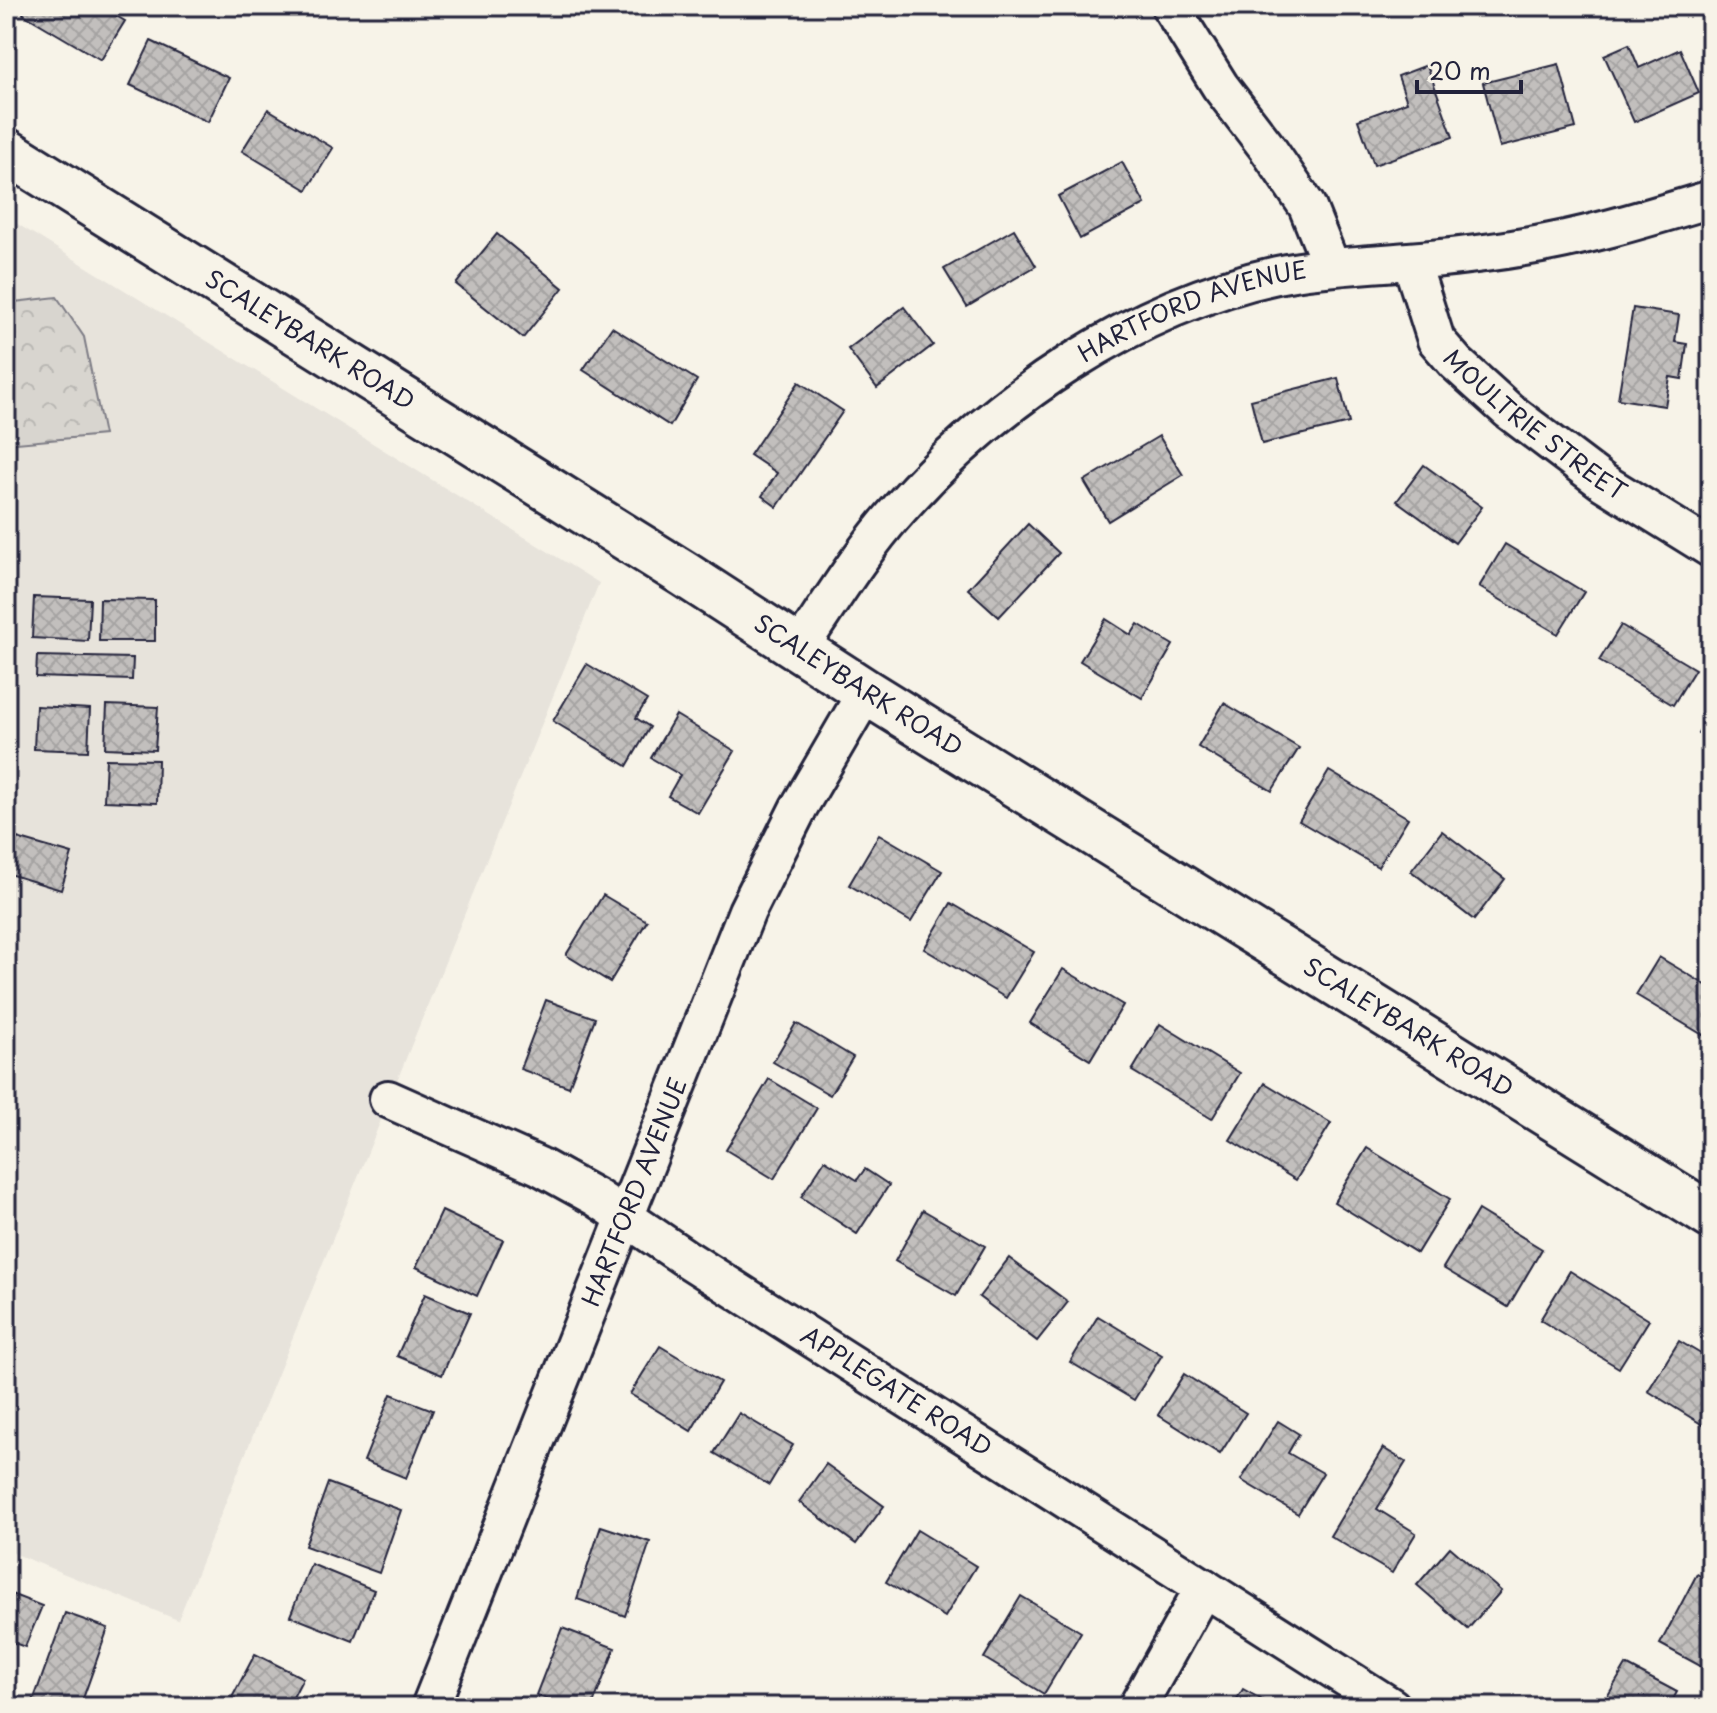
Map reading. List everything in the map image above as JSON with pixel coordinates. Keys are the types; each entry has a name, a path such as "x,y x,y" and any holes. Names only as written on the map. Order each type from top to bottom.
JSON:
{"street":[{"path":"1170,6 1220,86 1307,206 1331,266"},
{"name":"SCALEYBARK ROAD","path":"6,151 684,574 866,692 1711,1216"},
{"name":"HARTFORD AVENUE","path":"799,649 863,553 902,506 957,450 1003,411 1070,365 1140,323 1194,301 1276,276 1331,266 1411,261 1520,248 1629,223 1711,199"},
{"name":"MOULTRIE STREET","path":"1411,261 1436,340 1456,363 1509,411 1603,482 1711,549"},
{"name":"HARTFORD AVENUE","path":"430,1707 747,911 799,807 866,692"},
{"name":"APPLEGATE ROAD","path":"388,1099 539,1166 597,1198 684,1257 1392,1707"},
{"path":"1137,1707 1204,1587"}],"shaded area":[{"path":"6,217 599,583 178,1620 6,1550"}],"green space":[{"path":"57,297 84,337 104,435 6,444 6,303"}],"building":[{"path":"28,6 99,6 125,21 101,60 23,14"},
{"path":"151,41 229,78 208,122 130,85"},
{"path":"1629,44 1639,68 1680,49 1699,93 1634,122 1604,55"},
{"path":"1559,64 1576,128 1500,147 1483,83"},
{"path":"1427,65 1453,137 1374,165 1358,120 1407,102 1398,76"},
{"path":"268,109 333,148 307,190 242,151"},
{"path":"1122,162 1145,204 1080,239 1058,196"},
{"path":"1014,229 1036,266 967,307 944,269"},
{"path":"497,234 563,288 523,338 456,284"},
{"path":"904,307 933,345 877,388 848,349"},
{"path":"1633,308 1679,315 1675,342 1687,344 1682,379 1670,377 1665,406 1618,399"},
{"path":"612,327 697,380 670,426 583,370"},
{"path":"1338,378 1349,423 1262,444 1251,400"},
{"path":"799,382 843,411 777,507 762,496 777,473 750,455"},
{"path":"1159,436 1183,475 1108,521 1084,481"},
{"path":"1424,465 1482,507 1455,543 1397,501"},
{"path":"1028,524 1059,553 999,617 968,589"},
{"path":"1505,544 1584,592 1558,634 1479,587"},
{"path":"34,597 90,599 88,641 32,638"},
{"path":"100,599 155,600 155,641 99,641"},
{"path":"1106,619 1131,635 1138,624 1173,645 1142,698 1080,661"},
{"path":"1621,625 1695,669 1673,705 1599,661"},
{"path":"37,656 133,658 132,680 36,677"},
{"path":"587,664 647,700 636,718 650,727 627,766 553,721"},
{"path":"1224,703 1299,748 1272,791 1198,747"},
{"path":"107,705 158,707 155,750 105,748"},
{"path":"36,706 90,709 88,751 34,749"},
{"path":"1711,711 1711,741 1698,733"},
{"path":"676,715 735,751 698,813 668,796 680,775 651,758"},
{"path":"106,759 158,760 157,803 104,801"},
{"path":"1329,771 1408,818 1378,867 1299,821"},
{"path":"1442,831 1505,879 1474,920 1411,871"},
{"path":"879,834 942,871 911,922 849,885"},
{"path":"17,838 72,854 61,890 6,873"},
{"path":"603,895 647,921 610,982 566,955"},
{"path":"951,903 1034,952 1006,998 924,949"},
{"path":"1659,957 1711,988 1711,1029 1706,1037 1636,995"},
{"path":"1063,969 1123,1005 1090,1060 1030,1023"},
{"path":"546,1000 595,1018 569,1087 520,1069"},
{"path":"796,1023 853,1057 830,1095 773,1062"},
{"path":"1160,1024 1240,1073 1212,1119 1132,1071"},
{"path":"769,1079 817,1108 774,1179 726,1150"},
{"path":"1265,1083 1331,1123 1296,1180 1230,1140"},
{"path":"1367,1148 1450,1199 1417,1253 1334,1202"},
{"path":"825,1160 857,1180 865,1169 889,1185 857,1234 801,1197"},
{"path":"923,1210 985,1246 956,1296 895,1261"},
{"path":"1478,1210 1542,1249 1508,1307 1443,1268"},
{"path":"442,1211 503,1240 477,1296 416,1267"},
{"path":"1009,1258 1068,1302 1037,1341 979,1297"},
{"path":"1570,1271 1649,1320 1619,1368 1540,1320"},
{"path":"425,1294 470,1313 442,1375 397,1356"},
{"path":"1098,1316 1162,1355 1134,1400 1070,1362"},
{"path":"1679,1341 1711,1360 1711,1430 1648,1391"},
{"path":"660,1346 720,1382 691,1431 630,1394"},
{"path":"1184,1374 1246,1413 1220,1454 1158,1415"},
{"path":"391,1394 433,1410 406,1478 364,1461"},
{"path":"739,1413 793,1445 769,1485 714,1453"},
{"path":"1278,1421 1299,1434 1288,1453 1323,1473 1298,1514 1241,1480"},
{"path":"1383,1448 1406,1462 1377,1509 1416,1533 1392,1573 1330,1536"},
{"path":"826,1464 884,1506 856,1544 799,1502"},
{"path":"328,1483 401,1510 379,1573 305,1546"},
{"path":"601,1526 650,1542 625,1616 577,1599"},
{"path":"917,1530 976,1566 945,1617 886,1582"},
{"path":"1450,1547 1501,1591 1468,1629 1417,1585"},
{"path":"311,1564 374,1590 353,1641 290,1616"},
{"path":"1697,1574 1711,1582 1711,1651 1702,1667 1660,1644"},
{"path":"6,1592 42,1606 25,1647 6,1640"},
{"path":"1021,1596 1081,1632 1044,1694 984,1658"},
{"path":"65,1613 108,1628 80,1707 31,1707"},
{"path":"562,1628 615,1648 592,1707 568,1707 536,1695"},
{"path":"255,1654 303,1678 288,1707 227,1707"},
{"path":"1626,1665 1677,1692 1669,1707 1601,1707"},
{"path":"1243,1689 1275,1707 1232,1707"}]}
